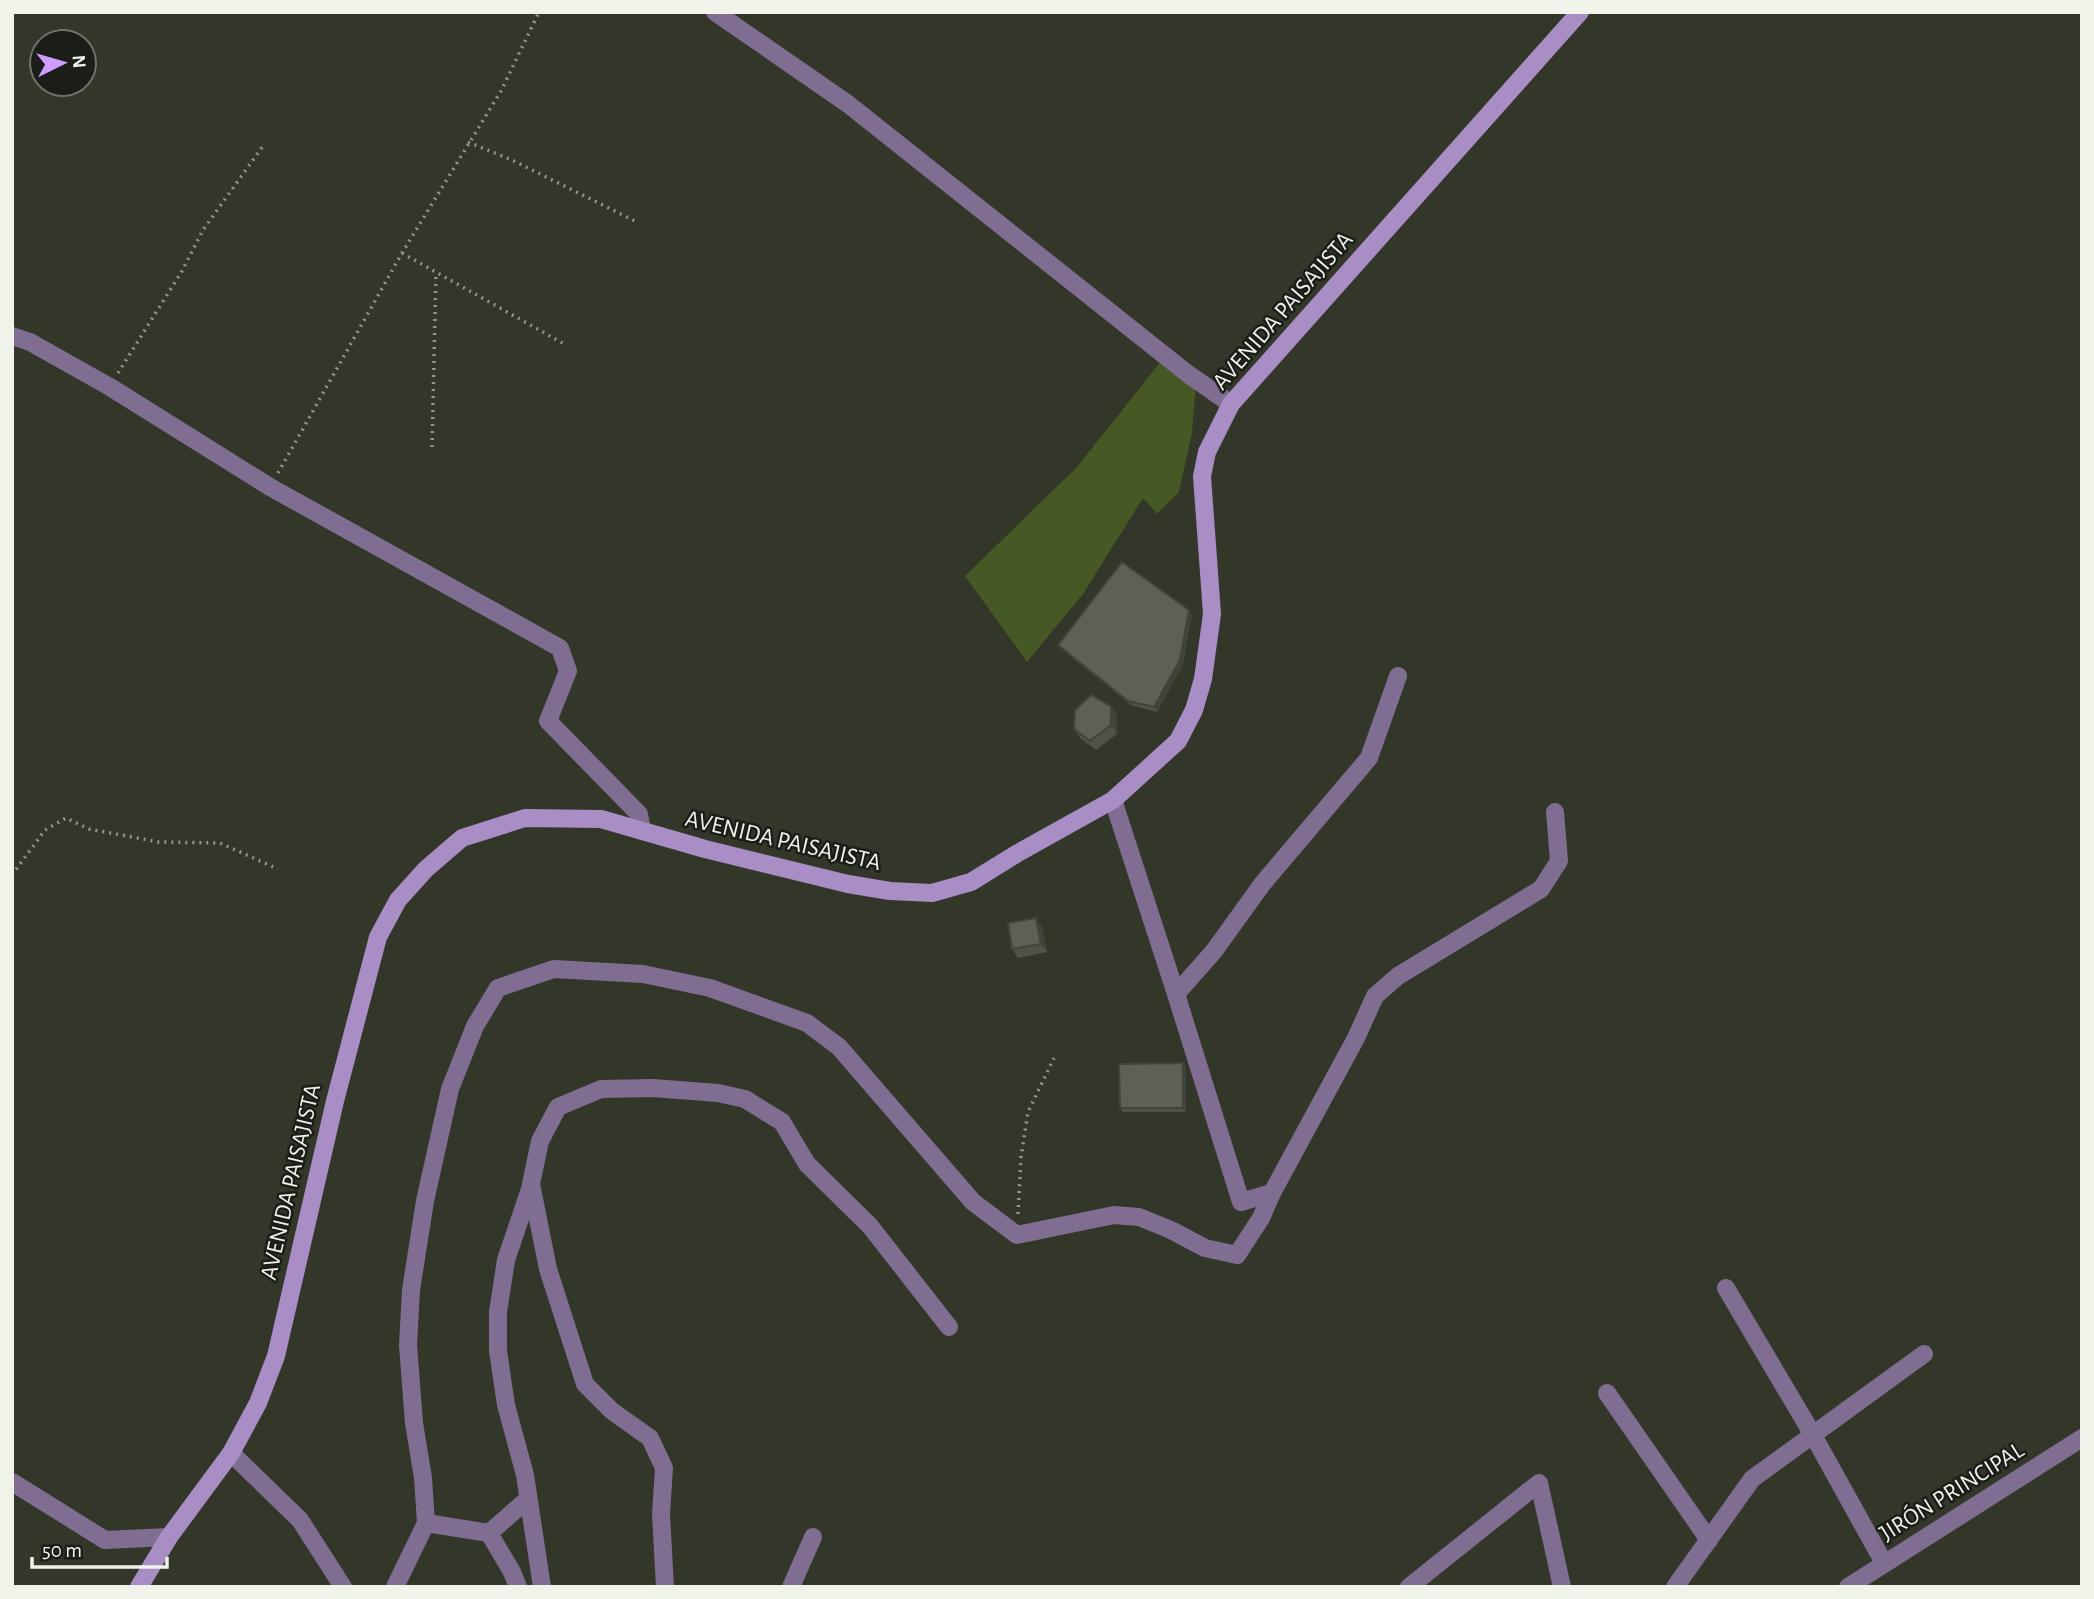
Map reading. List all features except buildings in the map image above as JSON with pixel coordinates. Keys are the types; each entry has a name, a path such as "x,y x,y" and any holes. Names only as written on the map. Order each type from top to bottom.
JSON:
{"main road":[{"name":"AVENIDA PAISAJISTA","path":"139,1587 169,1537 231,1453 258,1403 276,1356 335,1101 379,937 398,900 426,869 462,838 525,818 601,819 705,849 848,884 891,891 932,892 971,882 1112,800 1178,741 1194,710 1203,680 1212,614 1202,476 1207,452 1231,404 1580,12"}],"street":[{"path":"715,12 848,104 1188,374 1231,404"},
{"path":"12,337 30,342 110,387 270,487 561,648 568,671 548,721 639,814 642,831"},
{"path":"1176,994 1213,951 1263,883 1369,758 1398,676"},
{"path":"1112,800 1241,1202 1272,1193"},
{"path":"395,1587 426,1523 408,1345 411,1290 425,1201 450,1089 475,1026 498,988 554,968 643,974 710,988 807,1023 839,1047 973,1202 1017,1235 1114,1215 1139,1217 1205,1248 1237,1255 1261,1218 1356,1038 1375,996 1398,976 1541,889 1559,861 1555,812"},
{"path":"542,1587 525,1475 506,1405 498,1351 498,1312 506,1260 531,1184 540,1141 558,1107 601,1089 653,1088 718,1093 745,1099 782,1122 807,1164 870,1226 949,1327"},
{"path":"531,1184 548,1269 584,1384 612,1411 650,1438 664,1468 661,1514 665,1587"},
{"path":"1726,1288 1884,1563"},
{"path":"1675,1587 1752,1479 1924,1354"},
{"path":"1607,1393 1709,1540"},
{"name":"JIRÓN PRINCIPAL","path":"1848,1587 2081,1439"},
{"path":"231,1453 300,1520 343,1587"},
{"path":"12,1482 104,1540 169,1537"},
{"path":"1409,1587 1539,1483 1562,1587"},
{"path":"489,1533 528,1499"},
{"path":"426,1523 489,1533"},
{"path":"489,1533 518,1587"},
{"path":"791,1587 813,1537"}],"path":[{"path":"270,487 402,253 501,91 539,12"},
{"path":"468,142 512,159 635,221"},
{"path":"110,387 182,271 203,230 263,146"},
{"path":"402,253 566,345"},
{"path":"432,447 436,272"},
{"path":"12,875 45,830 66,818 89,828 159,842 220,843 278,869"},
{"path":"1017,1235 1021,1157 1028,1112 1054,1058"}],"green space":[{"path":"1162,360 1196,383 1192,433 1179,492 1157,514 1143,498 1083,594 1027,662 965,576 1077,467"}]}
